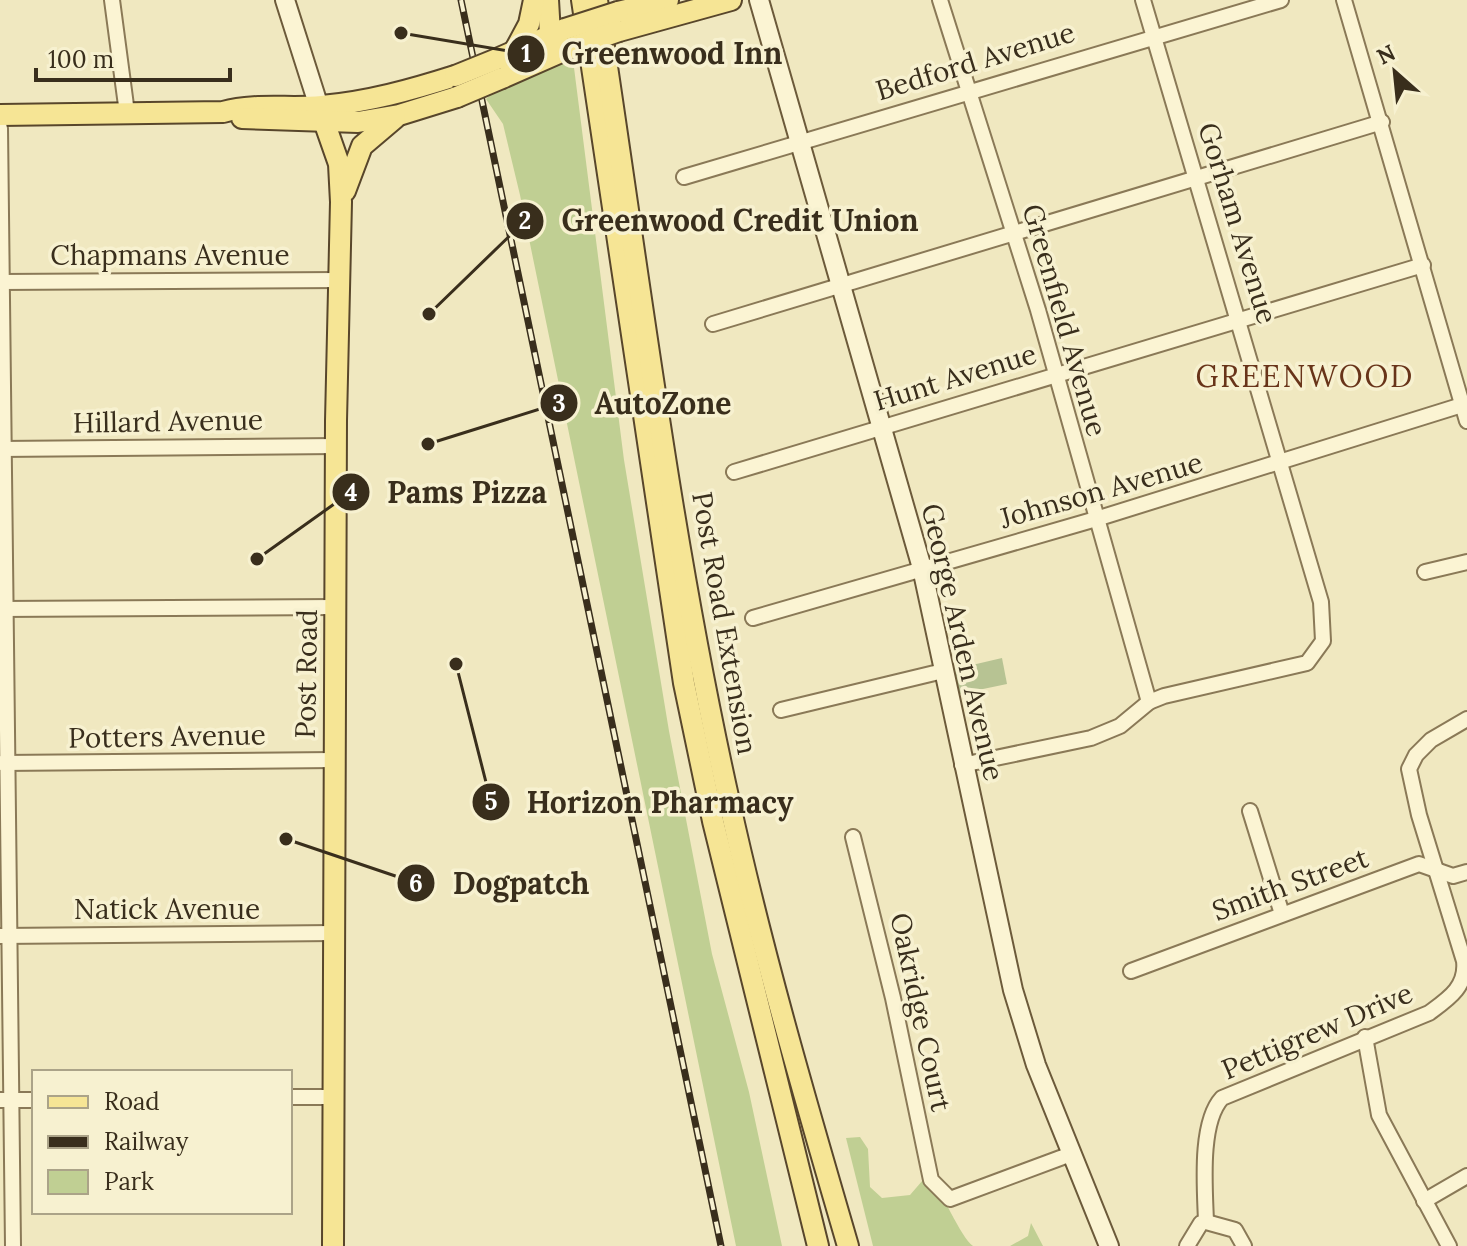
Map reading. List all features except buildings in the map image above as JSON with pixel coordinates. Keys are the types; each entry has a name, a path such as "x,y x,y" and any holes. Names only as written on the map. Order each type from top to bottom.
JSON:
{"main road":[{"path":"505,62 529,24 534,0"},
{"path":"548,0 561,41"},
{"name":"Post Road Extension","path":"582,0 684,683 713,821 818,1246"},
{"name":"Post Road Extension","path":"597,0 695,628 728,799 766,959 848,1246"},
{"path":"0,115 223,112 243,118 322,115 505,62 670,0 669,9 650,22"},
{"path":"618,22 650,22 731,0"},
{"path":"322,115 358,122 399,115 457,97 505,62 561,41"},
{"name":"Post Road","path":"322,115 339,164 341,202 336,446 333,1246"},
{"path":"341,202 362,146 399,115"}],"street":[{"path":"112,0 127,113"},
{"path":"285,0 322,115"},
{"name":"George Arden Avenue","path":"759,0 922,568 962,765 1013,990 1036,1065 1109,1246"},
{"name":"Greenfield Avenue","path":"940,0 1038,310 1149,702"},
{"name":"Gorham Avenue","path":"962,765 1091,738 1120,726 1149,702 1307,663 1318,652 1325,628 1321,602 1282,463 1143,0"},
{"name":"Bedford Avenue","path":"684,177 967,90 1281,0"},
{"path":"1344,0 1467,421"},
{"path":"713,324 1382,122"},
{"path":"0,128 6,1100 13,1246"},
{"name":"Hunt Avenue","path":"734,472 1423,265"},
{"name":"Chapmans Avenue","path":"2,282 340,280"},
{"name":"Johnson Avenue","path":"753,618 1096,519 1462,405"},
{"name":"Hillard Avenue","path":"2,449 336,446"},
{"path":"1425,572 1467,562"},
{"path":"2,609 335,607"},
{"path":"781,710 943,671"},
{"name":"Pettigrew Drive","path":"1206,1222 1205,1176 1214,1107 1222,1098 1429,1013 1452,997 1466,973 1409,769 1416,755 1431,740 1467,719"},
{"name":"Potters Avenue","path":"4,763 334,760"},
{"path":"1250,811 1282,914"},
{"name":"Oakridge Court","path":"853,837 893,998 931,1180 950,1199 1071,1154"},
{"name":"Smith Street","path":"1131,971 1419,864 1453,876 1467,872"},
{"name":"Natick Avenue","path":"6,936 334,933"},
{"path":"1365,1037 1379,1115 1449,1246"},
{"path":"292,1097 332,1097"},
{"path":"6,1100 32,1100"},
{"path":"1424,1201 1467,1176"},
{"path":"1187,1246 1201,1223 1206,1222 1235,1230 1244,1246"}],"green space":[{"path":"572,52 624,460 669,731 712,954 749,1092 782,1246 736,1246 520,195 503,124 486,99 503,82"},
{"path":"1002,658 1007,684 959,694 955,669"},
{"path":"860,1137 868,1149 870,1187 882,1198 910,1195 929,1173 973,1246 873,1246 846,1138"},
{"path":"1031,1223 1043,1246 1010,1246 1028,1236"}],"railway":[{"path":"461,0 721,1246"}],"place":[{"name":"Greenwood Inn","path":"401,33"},
{"name":"Greenwood Credit Union","path":"429,314"},
{"name":"AutoZone","path":"428,444"},
{"name":"Pams Pizza","path":"257,559"},
{"name":"Horizon Pharmacy","path":"456,664"},
{"name":"Dogpatch","path":"286,839"}],"district":[{"name":"GREENWOOD","path":"1305,377"}]}
